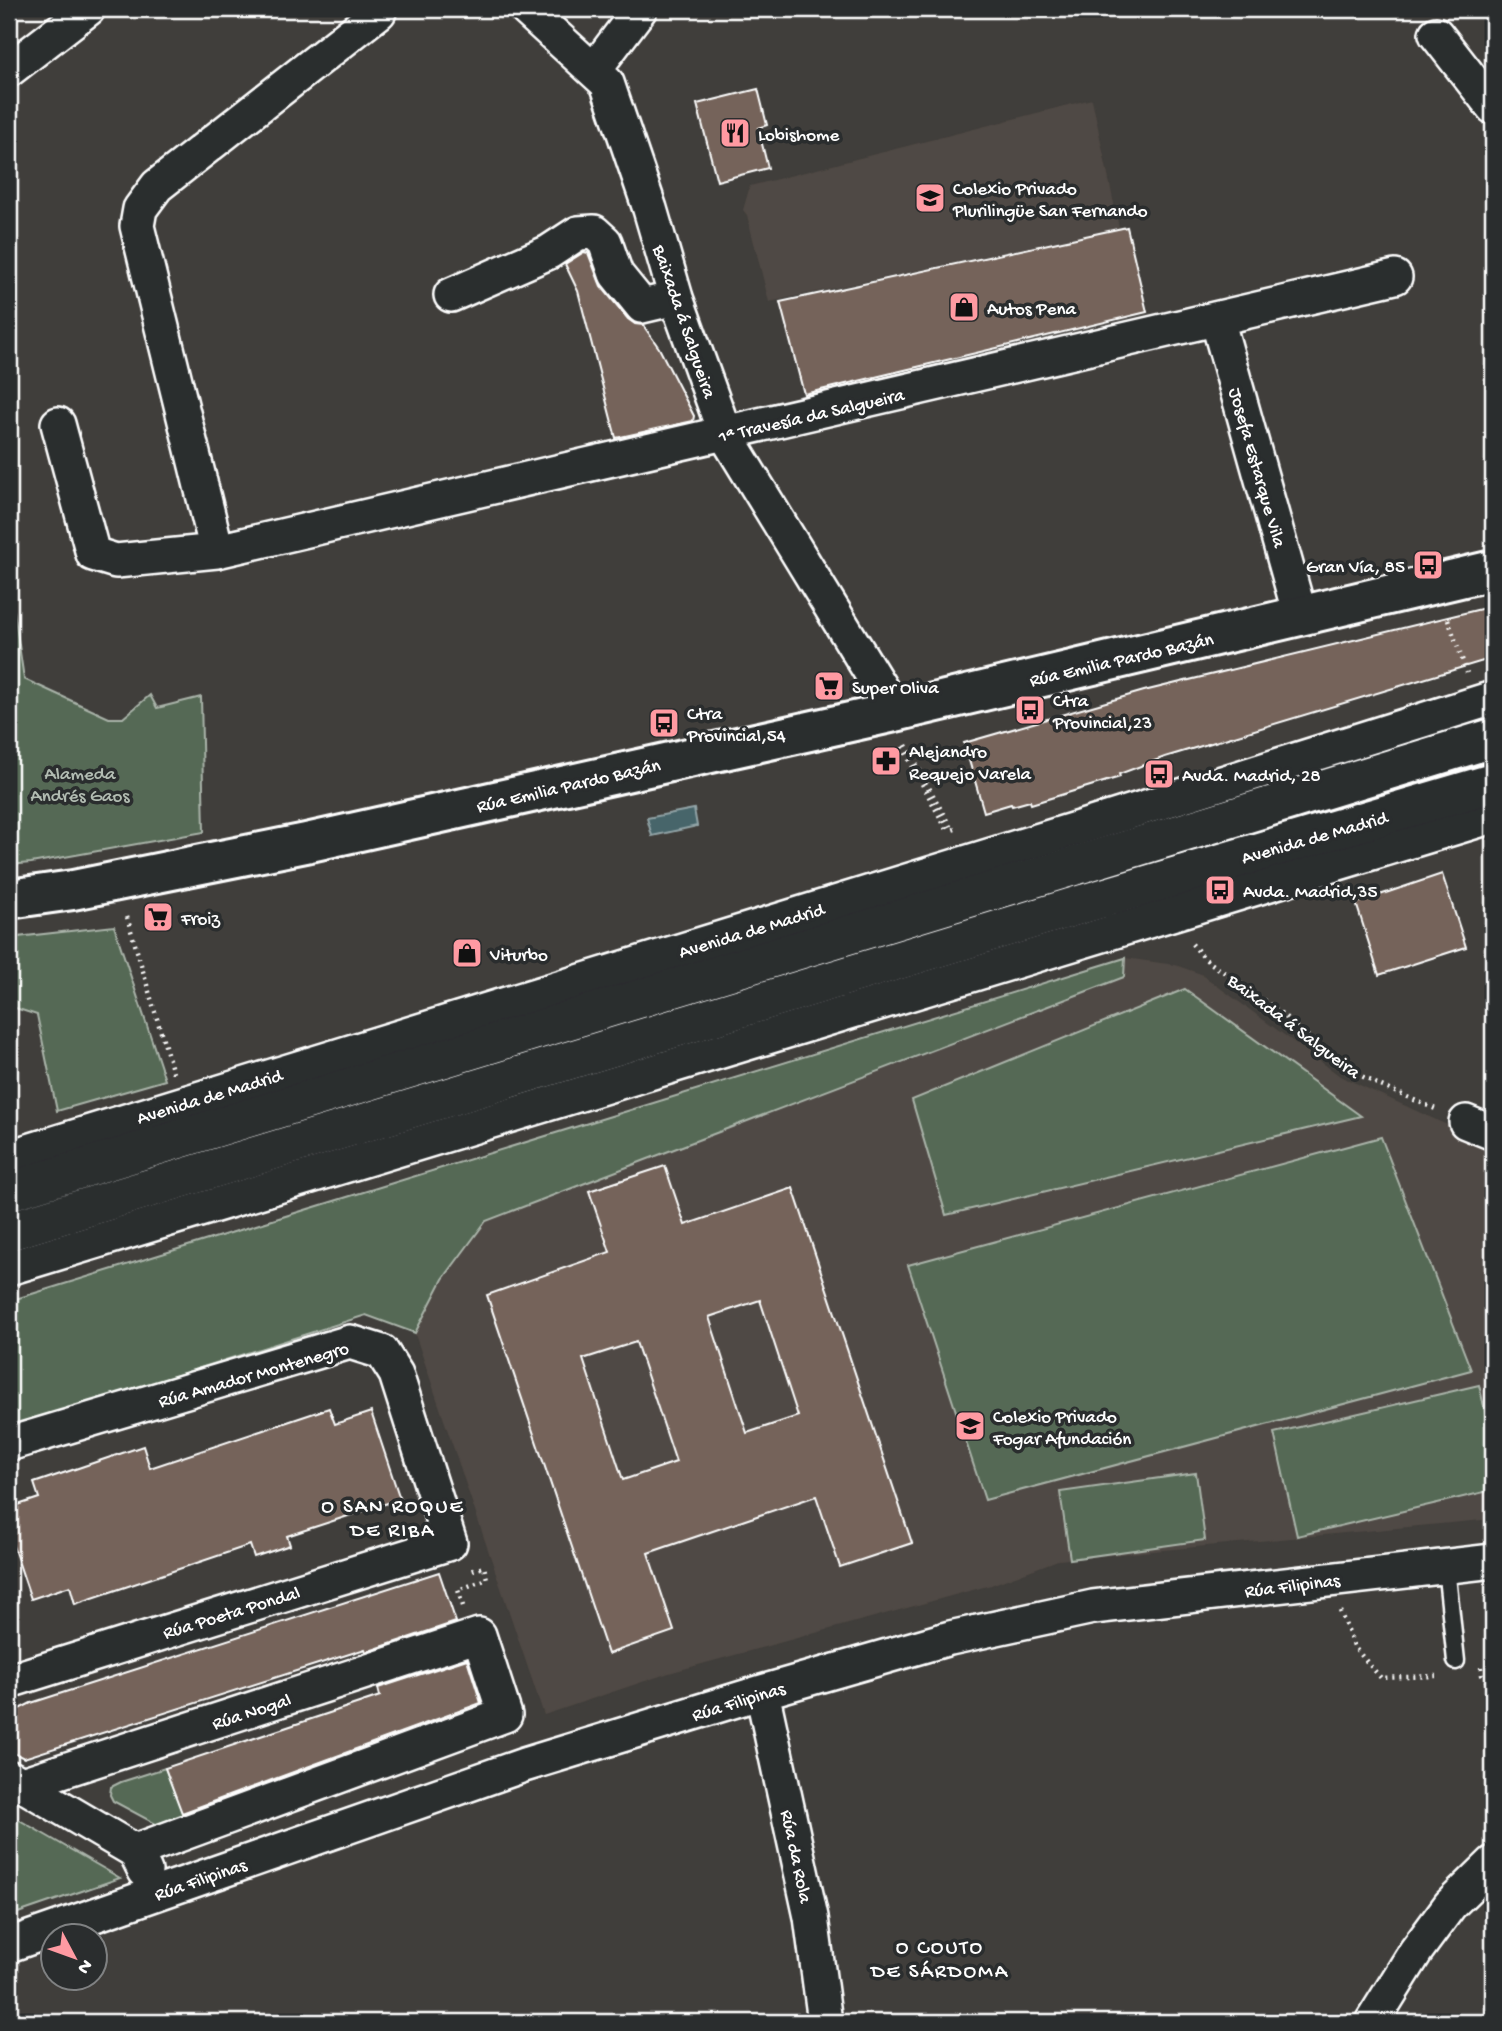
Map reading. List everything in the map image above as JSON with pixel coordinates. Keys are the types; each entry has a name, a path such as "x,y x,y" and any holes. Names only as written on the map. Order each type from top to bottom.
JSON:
{"main road":[{"name":"Rúa Emilia Pardo Bazán","path":"9,899 73,890 306,843 900,732 1300,615 1493,570"},
{"name":"Avenida de Madrid","path":"9,1191 1493,738"},
{"name":"Avenida de Madrid","path":"9,1231 1083,904 1493,783"}],"street":[{"path":"9,70 88,9"},
{"name":"Baixada á Salgueira","path":"526,9 607,83 676,298 725,434 900,732"},
{"path":"594,71 640,9"},
{"path":"222,550 137,226 140,209 157,187 379,12"},
{"path":"1436,34 1493,107"},
{"path":"451,295 549,252 579,233 594,232 605,242 616,274 642,306 676,298"},
{"name":"1ª Travesía da Salgueira","path":"58,424 93,554 116,561 222,550 1395,277"},
{"name":"Josefa Estarque Vila","path":"1217,319 1300,615"},
{"name":"Avenida de Madrid","path":"9,1157 1066,832 1482,691"},
{"path":"9,1268 1493,816"},
{"name":"Rúa Amador Montenegro","path":"9,1444 350,1342 382,1352 396,1374 450,1543"},
{"name":"Rúa Poeta Pondal","path":"10,1676 450,1543"},
{"name":"Rúa Filipinas","path":"9,1945 524,1765 950,1638 1093,1607 1493,1561"},
{"name":"Rúa Nogal","path":"15,1780 479,1635 505,1715 135,1851"},
{"name":"Rúa da Rola","path":"762,1692 811,1917 825,2022"},
{"path":"15,1780 135,1851 153,1894"},
{"path":"1373,2022 1416,1951 1450,1905 1493,1863"}],"lane":[{"path":"1446,1567 1456,1661"}],"path":[{"path":"1446,614 1482,691"},
{"path":"900,732 952,830 964,826"},
{"path":"900,732 952,838"},
{"path":"127,916 176,1084"},
{"name":"Baixada á Salgueira","path":"1185,935 1205,959 1276,1009 1344,1067 1381,1086 1480,1128"},
{"path":"458,1590 487,1579 484,1567 462,1574"},
{"path":"1339,1611 1355,1648 1381,1678 1444,1676"},
{"path":"1469,1675 1482,1675"}],"shaded area":[{"name":"Colexio Privado Plurilingüe San Fernando","path":"1092,99 1119,228 769,302 747,215 743,210 750,186"},
{"name":"Colexio Privado Fogar Afundación","path":"1125,958 1175,965 1201,974 1340,1076 1493,1146 1493,1519 1058,1560 991,1585 669,1673 544,1715 415,1334 443,1279 486,1221 1123,977"}],"green space":[{"name":"Alameda Andrés Gaos","path":"9,608 14,611 24,679 109,718 123,718 150,695 157,708 201,697 204,832 9,865"},
{"path":"114,926 165,1080 57,1111 37,1015 9,1006 9,938"},
{"path":"1125,958 1124,977 486,1221 443,1279 415,1333 366,1315 9,1429 9,1301"},
{"path":"1185,989 1361,1116 946,1215 912,1100"},
{"path":"1381,1137 1471,1370 985,1500 908,1265"},
{"path":"1479,1385 1493,1445 1493,1490 1297,1536 1274,1433"},
{"path":"1196,1473 1205,1540 1070,1559 1060,1492"},
{"path":"165,1768 186,1822 165,1829 113,1801 110,1795 111,1787"},
{"path":"9,1814 120,1878 9,1916"}],"water":[{"path":"694,809 697,826 652,836 647,818"}],"building":[{"path":"758,89 767,125 758,128 768,168 717,181 697,104"},
{"name":"Autos Pena","path":"1127,227 1147,312 804,394 780,302"},
{"path":"584,252 588,253 601,286 628,319 643,325 659,348 694,416 693,421 616,438 578,291 565,264"},
{"path":"1493,606 1493,658 1165,757 1119,774 1120,777 1031,804 1030,801 1012,806 1011,804 984,812 964,743 1144,691"},
{"path":"1442,874 1466,947 1379,975 1356,903"},
{"path":"665,1166 685,1225 793,1188 912,1543 840,1567 816,1496 648,1553 674,1631 608,1654 487,1295 610,1252 589,1191","holes":["760,1300 798,1416 747,1433 709,1317","636,1342 676,1462 623,1480 583,1359"]},
{"path":"329,1408 335,1424 371,1412 400,1499 287,1536 290,1545 254,1557 250,1545 75,1604 70,1586 31,1599 9,1534 9,1508 39,1498 34,1483 143,1446 150,1468"},
{"path":"439,1572 456,1622 24,1758 9,1751 9,1714 31,1703"},
{"path":"467,1659 481,1703 182,1813 165,1768 380,1696 378,1688"}],"place":[{"name":"Lobishome","path":"735,133"},
{"name":"Colexio Privado Plurilingüe San Fernando","path":"930,198"},
{"name":"Autos Pena","path":"964,307"},
{"name":"Gran Vía, 85","path":"1428,565"},
{"name":"Super Oliva","path":"829,686"},
{"name":"Ctra Provincial,23","path":"1030,710"},
{"name":"Ctra Provincial,54","path":"664,723"},
{"name":"Alejandro Requejo Varela","path":"886,761"},
{"name":"Avda. Madrid, 28","path":"1159,774"},
{"name":"Avda. Madrid,35","path":"1220,890"},
{"name":"Froiz","path":"158,917"},
{"name":"Viturbo","path":"467,953"},
{"name":"Colexio Privado Fogar Afundación","path":"970,1426"}],"district":[{"name":"O SAN ROQUE DE RIBA","path":"393,1517"},
{"name":"O COUTO DE SÁRDOMA","path":"940,1958"}]}
